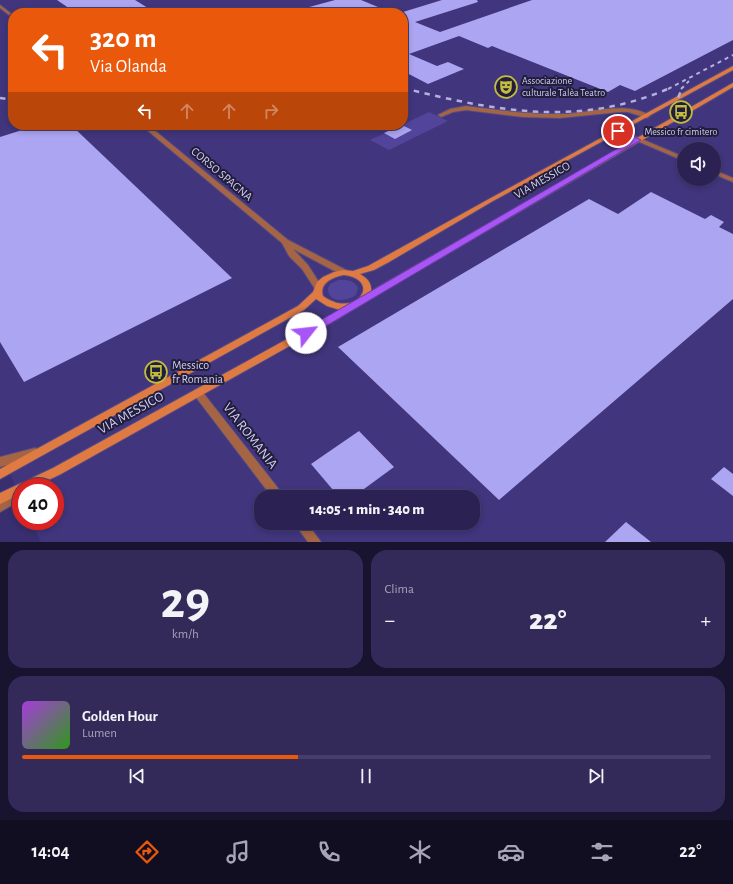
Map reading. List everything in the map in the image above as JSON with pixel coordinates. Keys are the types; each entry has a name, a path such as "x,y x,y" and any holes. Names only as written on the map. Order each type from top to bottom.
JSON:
{"street":[{"path":"0,6 8,13"},
{"name":"VIA MESSICO","path":"0,474 300,308 318,289 325,278 331,275 349,274 371,268 491,200 733,68"},
{"name":"VIA MESSICO","path":"43,478 356,304 733,85"},
{"path":"441,115 452,110 466,108 523,115 560,116 630,110 647,116"},
{"name":"CORSO SPAGNA","path":"150,130 285,242 349,274"},
{"path":"618,131 677,156"},
{"path":"721,175 733,180"},
{"name":"CORSO SPAGNA","path":"285,242 292,254 305,266 318,289"},
{"path":"349,274 362,278 367,284 368,291 365,298"},
{"name":"VIA MESSICO","path":"318,289 320,297 324,302 331,305 339,307 356,304"},
{"name":"VIA ROMANIA","path":"198,393 274,490"},
{"name":"VIA MESSICO","path":"0,462 39,452"},
{"path":"46,478 57,471"},
{"name":"VIA MESSICO","path":"0,499 12,493"},
{"path":"0,507 12,500"},
{"path":"306,530 315,542"}],"shaded area":[{"path":"0,0 733,0 733,542 41,542 35,530 64,530 64,478 12,478 0,458"},
{"path":"429,112 448,121 389,150 370,140 391,130 408,130 408,122"},
{"path":"338,280 347,280 354,283 358,288 356,295 343,300 334,299 329,293 328,288 330,284"}],"building":[{"path":"57,0 135,0 148,8 69,8"},
{"path":"335,0 361,0 378,7 375,8 305,8"},
{"path":"442,0 477,0 478,2 415,22 440,32 532,0 733,0 733,40 635,91 620,85 608,92 492,46 488,48 459,36 409,54 437,66 448,62 464,69 428,84 408,74 408,10"},
{"path":"408,128 412,130 395,139 384,133 391,130 408,130"},
{"path":"22,130 76,130 232,278 24,382 0,342 0,137"},
{"path":"651,192 705,219 711,215 724,222 719,227 733,234 733,299 499,500 338,347 589,199 618,214"},
{"path":"359,431 394,467 363,490 333,490 311,464"},
{"path":"724,467 733,474 733,496 711,479"},
{"path":"626,522 651,542 605,542"}],"railway":[{"path":"670,88 733,55"},
{"path":"682,88 689,81"},
{"path":"408,89 504,109 537,112 570,112 603,108 636,100 670,88"},
{"path":"675,119 676,103 682,88"},
{"path":"0,98 8,99"}],"place":[{"name":"Associazione culturale Talèa Teatro","path":"506,87"},
{"name":"Messico fr cimitero","path":"681,112"},
{"name":"Messico fr Romania","path":"156,372"}],"route":[{"path":"306,333 637,140 618,131"}]}
